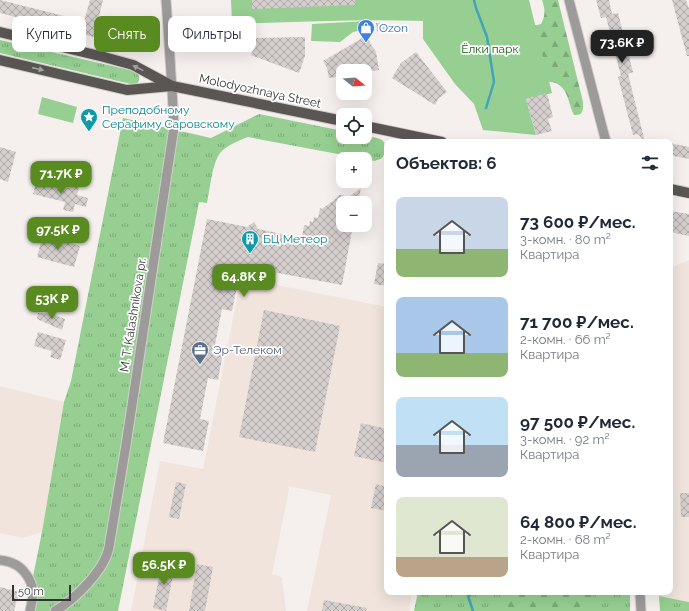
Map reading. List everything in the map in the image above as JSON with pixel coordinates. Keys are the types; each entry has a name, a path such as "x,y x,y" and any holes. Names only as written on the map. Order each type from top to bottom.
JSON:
{"main road":[{"name":"Molodyozhnaya Street","path":"0,32 133,65 172,86"},
{"name":"Molodyozhnaya Street","path":"0,60 127,90 172,86 336,120"},
{"path":"372,127 428,139"},
{"path":"673,190 689,193"}],"street":[{"name":"M. T. Kalashnikova pr.","path":"55,611 69,602 82,589 101,566 108,552 126,445 174,126 166,0"},
{"path":"569,0 605,139"},
{"path":"0,560 17,565 26,575 33,590 30,611"},
{"path":"640,595 641,611"}],"shaded area":[{"path":"689,260 689,602 659,596 673,595 673,267"},
{"path":"241,278 384,306 384,595 412,595 409,611 307,611 331,495 288,486 289,489 272,574 282,577 286,611 131,611 160,461 203,469"},
{"path":"0,386 64,402 42,532 23,538 0,533"}],"green space":[{"name":"Ёлки парк","path":"231,0 529,0 552,93 526,99 536,135 483,130 474,104 455,84 423,39 423,21 399,20 256,23 256,16 232,16"},
{"path":"542,0 558,0 583,102 582,112 577,115 574,115 566,93 556,83 525,77 529,27 541,24 543,21 544,6"},
{"path":"368,21 366,29 353,32 340,42 311,41 312,24"},
{"path":"0,40 12,43 12,52 52,52 138,72 139,80 135,85 0,53"},
{"path":"42,97 77,107 73,123 38,114"},
{"path":"259,114 336,130 336,144 372,144 372,137 378,138 384,142 384,154 381,159 375,161 372,160 372,152 336,152 336,154 248,137 229,145 220,153 213,170 207,203 199,202 118,611 26,611 42,532 64,402 71,381 123,118 211,138"},
{"path":"417,595 630,595 630,611 414,611"},
{"path":"507,595 593,595 588,611 500,611 503,600"},
{"path":"659,596 689,602 689,611 660,611"}],"building":[{"path":"0,0 64,16 12,16 0,13"},
{"path":"90,0 103,0 99,16 94,16 94,37 86,35 85,16"},
{"path":"252,0 355,0 356,5 252,9"},
{"path":"596,0 609,0 612,14 618,13 633,72 628,74 644,139 638,134 633,135 618,77 621,76 606,17 601,18"},
{"path":"672,0 686,0 689,9 689,56 687,56"},
{"path":"376,23 386,23 387,30 377,31"},
{"path":"366,36 376,52 379,70 372,71 372,64 336,64 336,77 329,78 327,68 323,61"},
{"path":"305,37 305,56 299,73 251,55 252,52 256,52 256,38"},
{"path":"416,52 447,92 439,98 435,105 392,78 401,63"},
{"path":"547,93 553,117 548,119 552,131 536,135 526,99"},
{"path":"673,144 689,147 689,159 673,156"},
{"path":"0,147 16,152 8,182 0,179"},
{"path":"37,180 69,188 70,184 79,187 77,195 88,198 86,207 75,204 73,212 63,210 65,202 33,194"},
{"path":"361,188 359,196 350,196"},
{"path":"336,198 336,232 352,232 342,285 235,265 232,280 238,281 232,311 222,309 214,350 223,352 218,380 208,378 200,419 209,421 203,451 163,443 207,219 247,227 254,222 258,229 302,238 304,225 309,226 310,221 313,222 314,217 318,218 320,208 322,209"},
{"path":"673,211 689,214 689,236 673,233"},
{"path":"43,235 80,246 74,267 37,257"},
{"path":"378,263 384,264 384,286 374,284"},
{"path":"264,310 340,326 315,452 239,437"},
{"path":"38,313 52,314 65,319 62,330 37,319"},
{"path":"38,332 66,340 60,360 50,357 52,351 34,346"},
{"path":"361,423 384,428 384,462 354,456"},
{"path":"176,482 186,484 179,519 169,517"},
{"path":"376,484 384,486 384,510 371,508"},
{"path":"680,493 689,493 689,517 681,517"},
{"path":"162,562 175,565 166,611 153,608"},
{"path":"197,564 213,567 205,611 189,611"},
{"path":"0,587 19,592 14,611 0,611"},
{"path":"324,600 367,608 366,611 322,611"}],"waterway":[{"path":"474,0 487,37 494,82 486,108"},
{"path":"469,595 468,596 473,611"}],"place":[{"name":"Ozon","path":"366,43"},
{"name":"Преподобному Серафиму Саровскому","path":"89,132"},
{"name":"БЦ Метеор","path":"250,254"},
{"name":"Эр-Телеком","path":"200,365"}]}
